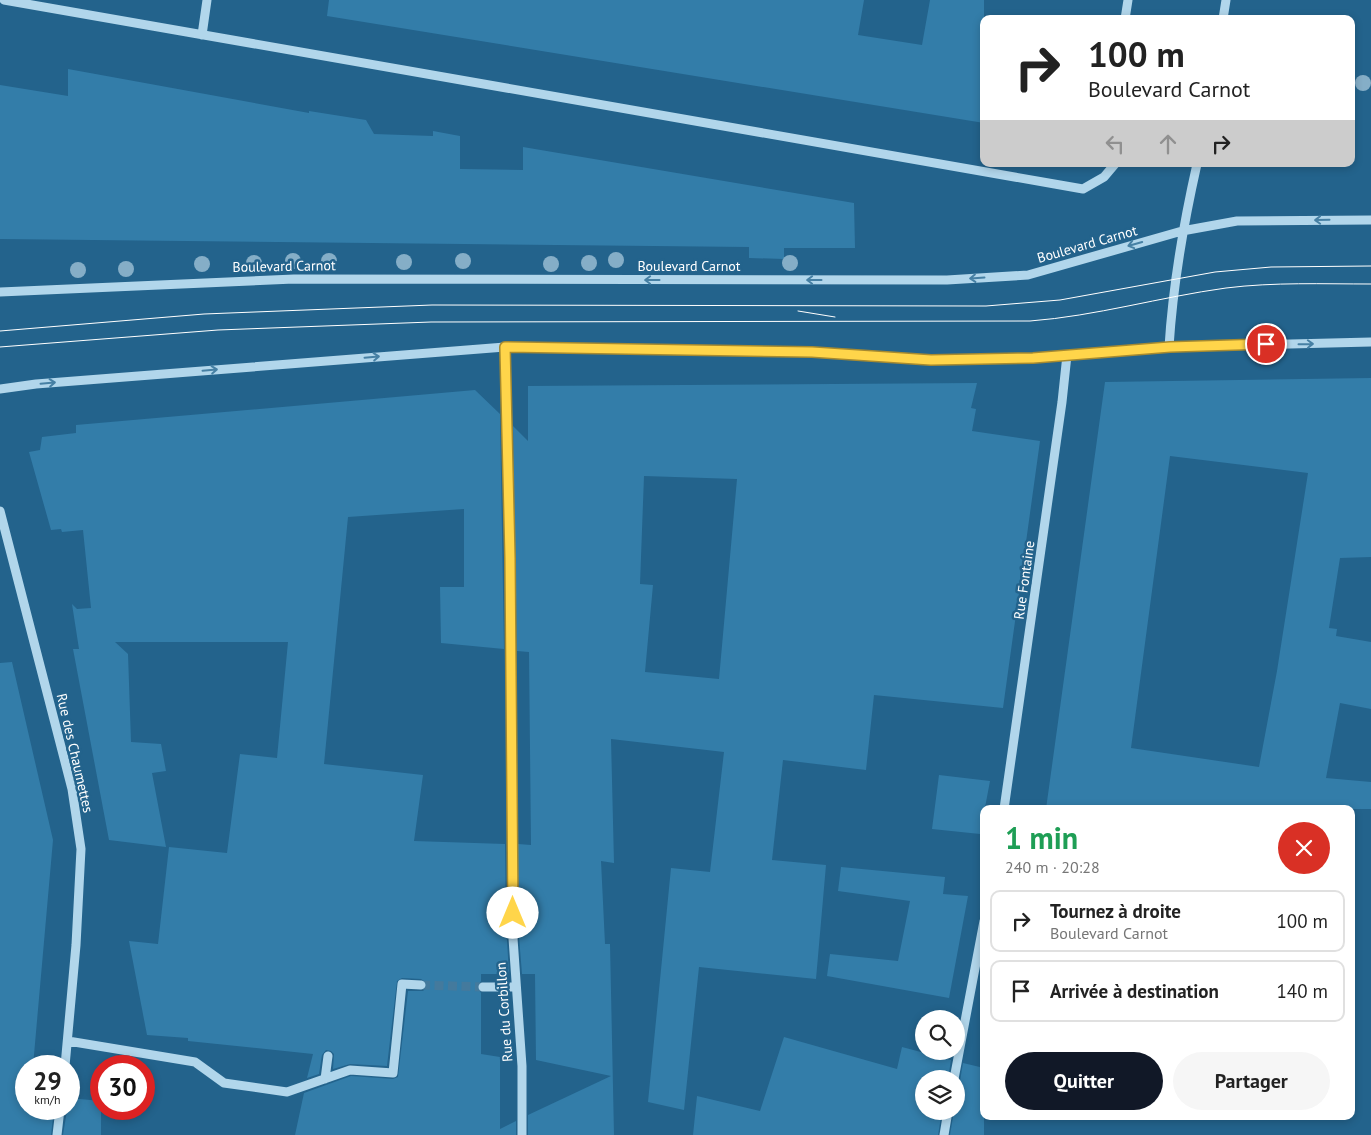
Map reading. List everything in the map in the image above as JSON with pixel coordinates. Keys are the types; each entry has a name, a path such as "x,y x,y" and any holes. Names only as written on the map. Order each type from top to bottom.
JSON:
{"street":[{"path":"4,0 1082,188 1104,176 1112,167"},
{"path":"202,35 207,0"},
{"path":"1126,15 1128,0"},
{"path":"1224,15 1226,0"},
{"path":"1170,347 1172,297 1182,230 1197,167"},
{"name":"Boulevard Carnot","path":"0,292 294,279 947,280 1028,275 1182,230 1237,221 1371,220"},
{"path":"0,389 46,383 505,347 812,352 931,360 1067,355 1170,347 1371,342"},
{"name":"Rue du Corbillon","path":"505,347 515,987 522,1066 522,1135"},
{"name":"Rue Fontaine","path":"1005,805 1058,431 1067,355"},
{"name":"Rue des Chaumettes","path":"0,511 72,788 82,849 66,1055"},
{"path":"956,1070 980,942"},
{"path":"68,1041 195,1062 224,1083 287,1092 350,1070 393,1073 402,984 421,985"},
{"path":"483,987 515,987"},
{"path":"325,1079 328,1056"},
{"path":"57,1135 59,1120"},
{"path":"944,1135 946,1120"}],"building":[{"path":"329,0 864,0 858,35 922,45 930,0 984,0 984,15 980,15 980,122 327,16"},
{"path":"68,69 309,113 309,111 366,120 374,134 433,136 433,131 460,136 460,169 523,170 523,147 854,203 855,248 784,248 784,259 749,258 749,247 0,239 0,85 68,96"},
{"path":"1371,378 1371,557 1340,558 1329,628 1337,629 1336,636 1371,642 1371,709 1340,703 1326,778 1371,782 1371,809 1355,809 1355,805 1047,805 1105,382","holes":["1170,456 1308,473 1277,671 1259,767 1131,748"]},
{"path":"977,383 971,408 976,409 972,431 1040,441 1003,708 874,695 866,770 783,760 772,860 826,865 816,979 699,967 684,1110 648,1102 671,868 710,872 724,752 611,739 614,863 601,861 605,944 610,944 614,1135 528,1135 528,1115 611,1076 536,1060 535,974 522,974 518,924 518,844 531,845 529,652 517,651 513,426 528,441 528,386","holes":["644,476 737,479 719,679 645,672 653,585 640,584"]},
{"path":"475,390 500,414 504,649 441,643 440,587 464,587 464,509 348,517 324,764 423,775 414,841 505,844 509,974 481,974 481,981 477,987 481,993 481,1054 500,1057 500,1129 516,1121 516,1135 295,1135 304,1093 351,1076 393,1079 398,1077 408,991 423,991 427,983 421,979 402,978 397,981 387,1066 350,1064 333,1069 334,1054 326,1050 322,1055 319,1074 307,1078 313,1054 188,1041 188,1038 147,1035 129,941 158,944 169,847 227,853 240,754 277,758 288,642 115,642 128,654 131,742 161,744 166,771 152,773 166,847 109,840 73,649 79,649 72,604 77,609 91,608 83,530 62,532 61,529 51,530 29,452 40,450 42,437 76,433 76,425"},
{"path":"12,662 53,840 34,1055 15,1055 15,1120 53,1120 51,1135 0,1135 0,663"},
{"path":"939,775 990,781 985,805 980,805 980,834 932,829"},
{"path":"841,867 945,877 943,894 968,896 949,998 827,976 830,954 898,961 910,901 838,891"},
{"path":"784,1037 897,1069 902,1047 915,1050 915,1060 951,1060 949,1070 915,1070 915,1120 940,1120 938,1135 693,1135 697,1096 760,1111"},
{"path":"963,1063 980,1067 980,1120 984,1120 984,1135 950,1135 952,1120 965,1120 965,1070 962,1070"},
{"path":"80,1099 90,1100 90,1120 101,1120 101,1135 63,1135 65,1120 80,1120"}],"tunnel":[{"path":"421,985 483,987"}],"tram line":[{"path":"0,331 204,314 432,305 986,306 1060,300 1215,272 1271,267 1371,266"},
{"path":"0,347 218,330 431,322 1030,321 1104,311 1177,296 1244,286 1371,284"},
{"path":"798,311 835,317"}],"route":[{"path":"513,913 510,558 505,347 812,352 931,360 1033,358 1170,347 1266,344"}]}
